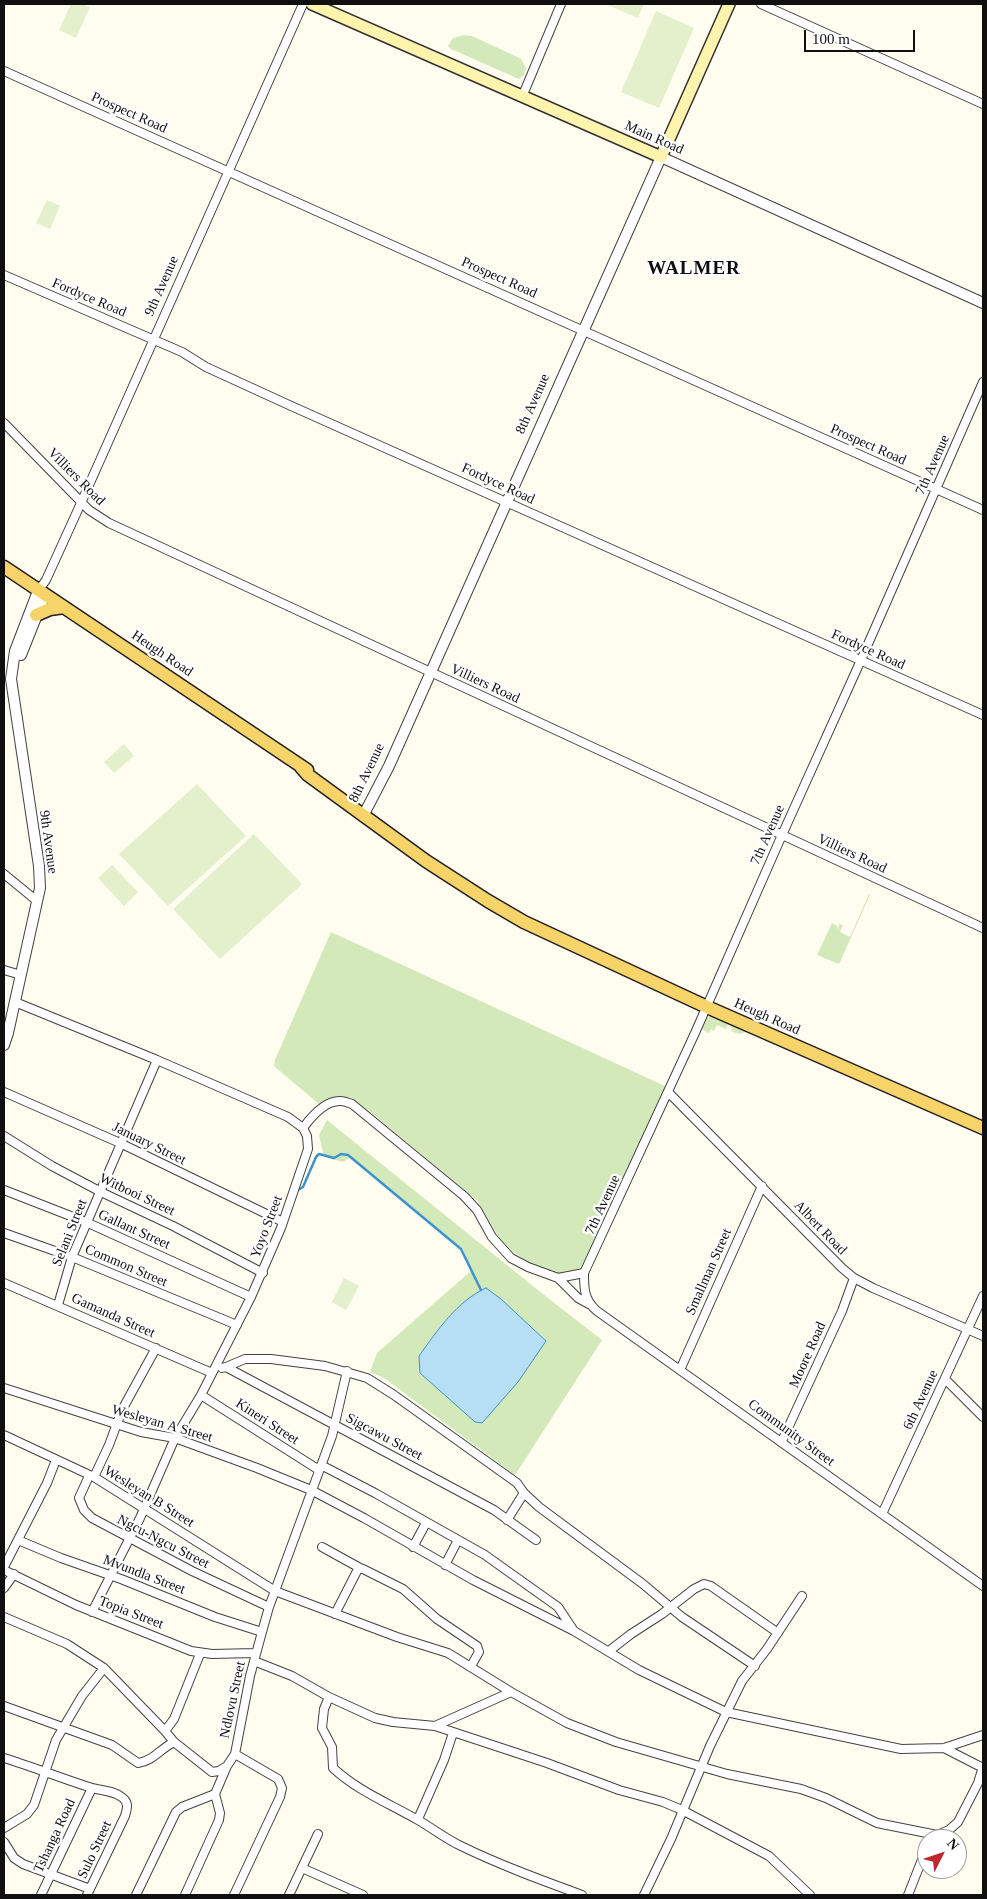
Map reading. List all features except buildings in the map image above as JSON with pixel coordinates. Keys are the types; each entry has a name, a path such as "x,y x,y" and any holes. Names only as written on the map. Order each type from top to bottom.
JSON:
{"main road":[{"name":"Main Road","path":"312,4 660,157"},
{"name":"8th Avenue","path":"660,157 729,4"},
{"name":"Heugh Road","path":"4,568 301,767 308,776 540,928 707,1007 983,1128"},
{"path":"36,615 50,609 64,608"}],"street":[{"name":"9th Avenue","path":"13,700 22,652 36,615 46,580 303,4"},
{"path":"522,97 561,4"},
{"path":"761,4 983,104"},
{"name":"Prospect Road","path":"4,70 983,510"},
{"name":"Main Road","path":"660,157 983,303"},
{"name":"8th Avenue","path":"364,813 378,788 431,673 582,329 660,157"},
{"name":"Fordyce Road","path":"4,275 154,339 182,352 206,367 983,716"},
{"name":"7th Avenue","path":"584,1273 669,1093 983,382"},
{"name":"Villiers Road","path":"4,423 81,503 97,517 108,523 983,928"},
{"name":"9th Avenue","path":"4,1045 40,888 39,866 11,679 15,651 42,593"},
{"path":"4,874 37,900"},
{"path":"4,970 21,975"},
{"path":"15,1002 156,1060 288,1118 303,1128 309,1120 328,1104 341,1101 352,1104 464,1196 477,1210 492,1238 511,1258 528,1267 558,1278 584,1273 584,1290 589,1302"},
{"name":"Selani Street","path":"58,1305 72,1257 86,1222 101,1192 156,1060"},
{"name":"January Street","path":"4,1092 120,1143 283,1222"},
{"name":"Albert Road","path":"669,1093 831,1258 854,1278 983,1336"},
{"name":"Yoyo Street","path":"92,1612 130,1538 175,1438 214,1371 263,1273 308,1149 307,1136 303,1128"},
{"name":"Witbooi Street","path":"4,1136 52,1166 101,1192 173,1226 263,1273"},
{"name":"Smallman Street","path":"680,1370 762,1186"},
{"name":"Gallant Street","path":"4,1190 86,1222 251,1297"},
{"name":"Common Street","path":"4,1233 72,1257 238,1325"},
{"name":"Community Street","path":"558,1278 578,1298 589,1302 680,1370 983,1586"},
{"name":"Moore Road","path":"782,1441 838,1320 854,1278"},
{"name":"Gamanda Street","path":"4,1282 214,1371"},
{"name":"6th Avenue","path":"882,1514 983,1296"},
{"name":"Ngcu-Ngcu Street","path":"156,1348 129,1397 116,1425 110,1445 80,1494 80,1502 84,1510 97,1521 192,1571 269,1607"},
{"path":"214,1371 245,1359 271,1359 325,1366 367,1378 394,1395 517,1483 524,1493 671,1607 754,1666"},
{"name":"Sigcawu Street","path":"226,1367 406,1462 447,1487 494,1510 536,1540"},
{"name":"Ndlovu Street","path":"215,1794 227,1766 235,1754 248,1684 269,1607 335,1424 347,1371"},
{"path":"945,1379 983,1418"},
{"name":"Wesleyan A Street","path":"4,1388 116,1425 175,1438 311,1490 445,1565 574,1631 639,1670 726,1712 889,1748 944,1748"},
{"name":"Kineri Street","path":"200,1395 320,1468 375,1493 499,1564 558,1607 574,1631"},
{"name":"Wesleyan B Street","path":"4,1435 92,1476 275,1591 448,1653 511,1692 582,1730 616,1742 727,1774 801,1789 826,1798 877,1823 917,1834"},
{"path":"4,1569 56,1460"},
{"path":"507,1520 524,1493"},
{"path":"414,1547 426,1523"},
{"name":"Mvundla Street","path":"18,1540 61,1558 112,1575 215,1617 262,1632"},
{"path":"445,1565 458,1540"},
{"path":"322,1547 403,1589 437,1619 478,1646 479,1652 471,1666"},
{"path":"335,1614 360,1568"},
{"name":"Topia Street","path":"4,1569 92,1612 200,1654 255,1657"},
{"path":"4,1588 14,1574"},
{"path":"609,1651 694,1589 707,1584 778,1633"},
{"path":"644,1895 671,1839 726,1712 742,1681 778,1633 802,1596"},
{"path":"4,1617 67,1644 104,1668 174,1742 212,1772 227,1766"},
{"path":"165,1731 174,1719 200,1654"},
{"path":"255,1657 329,1697 375,1718 392,1722 435,1726 682,1810 769,1856 810,1895"},
{"path":"4,1828 21,1819 31,1810 62,1728 82,1696 104,1668"},
{"path":"435,1726 511,1692"},
{"path":"329,1697 324,1709 322,1728 332,1747 333,1768 358,1788 418,1820 459,1845 503,1865 582,1895"},
{"path":"4,1706 62,1728 90,1736 112,1746 138,1762 152,1759 174,1742"},
{"path":"418,1820 444,1760 453,1733"},
{"path":"944,1748 983,1735"},
{"path":"944,1748 983,1768 978,1783 958,1822 949,1829"},
{"path":"234,1895 280,1797 282,1788 278,1779 235,1754"},
{"path":"4,1758 92,1788"},
{"name":"Sulo Street","path":"88,1892 128,1807 123,1798 92,1788"},
{"name":"Tshanga Road","path":"41,1895 92,1788"},
{"path":"136,1895 176,1812 182,1807 215,1794 220,1813 219,1820 185,1895"},
{"path":"289,1895 318,1834"},
{"path":"4,1842 18,1862 88,1892"},
{"path":"302,1868 346,1892 363,1895"},
{"path":"908,1895 917,1872"}],"green space":[{"path":"71,4 82,4 90,7 76,38 59,30"},
{"path":"605,4 644,4 638,18"},
{"path":"656,11 694,28 659,108 621,92"},
{"path":"464,35 472,36 521,59 526,68 524,75 519,79 448,46 453,38"},
{"path":"47,200 60,206 50,229 36,223"},
{"path":"124,744 134,756 114,773 104,762"},
{"path":"197,784 246,836 168,906 119,854"},
{"path":"254,834 302,884 220,959 173,909"},
{"path":"112,865 138,892 124,906 98,878"},
{"path":"869,894 839,964 817,955 832,923 837,926 838,930 839,924 843,925 840,932 850,937"},
{"path":"331,932 667,1087 585,1263 577,1272 566,1275 550,1272 528,1262 512,1251 500,1239 477,1200 373,1114 350,1097 335,1097 319,1104 274,1066"},
{"path":"714,1014 748,1031 740,1034 731,1031 732,1028 728,1024 726,1029 717,1025 714,1031 711,1029 709,1033 702,1029 707,1018"},
{"path":"327,1120 602,1340 515,1475 384,1378 370,1372 377,1353 471,1271 463,1249 351,1157 343,1162 324,1157 319,1135"},
{"path":"344,1278 359,1286 346,1310 332,1302"}],"water":[{"path":"486,1288 501,1299 546,1341 518,1382 482,1423 475,1422 420,1373 419,1356 448,1318 466,1301"}],"waterway":[{"path":"298,1190 303,1187 319,1154 334,1158 341,1154 348,1155 461,1249 481,1290"}],"district":[{"name":"WALMER","path":"694,269"}]}
